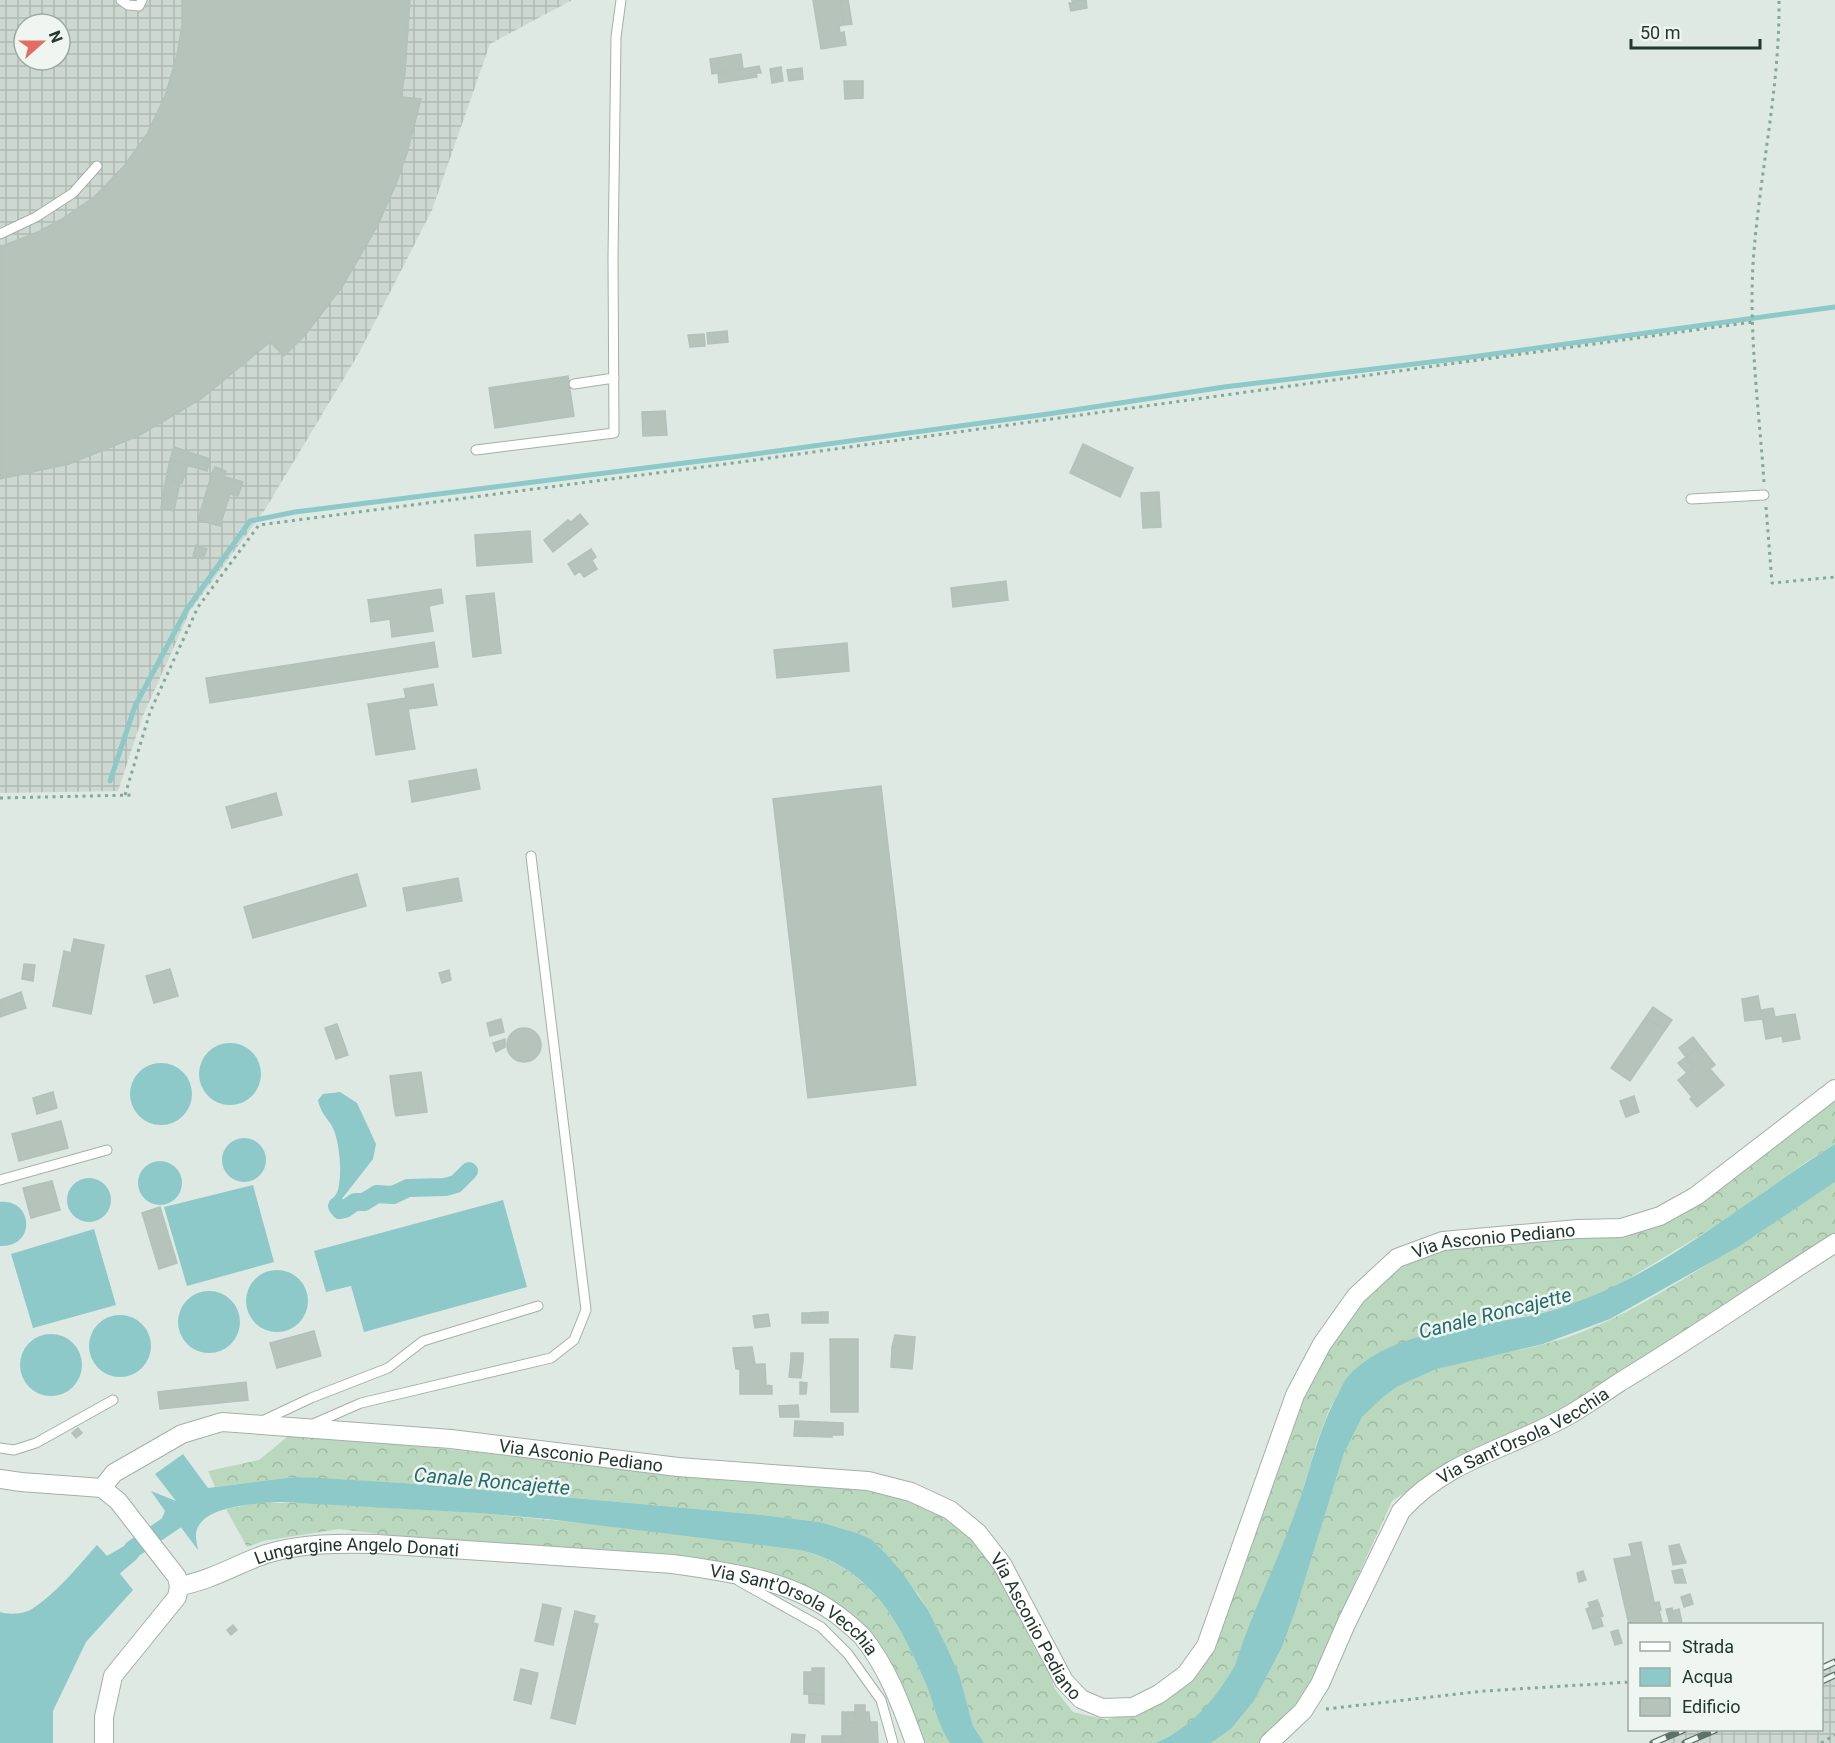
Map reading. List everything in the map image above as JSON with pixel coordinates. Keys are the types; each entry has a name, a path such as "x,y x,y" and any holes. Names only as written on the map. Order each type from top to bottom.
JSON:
{"street":[{"name":"Via Asconio Pediano","path":"102,1488 114,1473 182,1434 222,1422 451,1439 678,1467 868,1481 911,1492 950,1510 978,1533 1002,1564 1064,1681 1081,1699 1102,1708 1133,1707 1159,1694 1186,1674 1206,1646 1295,1395 1322,1344 1356,1296 1397,1258 1443,1241 1621,1228 1660,1216 1696,1197 1835,1089"},
{"name":"Via Sant'Orsola Vecchia","path":"1269,1743 1303,1711 1320,1684 1346,1624 1401,1511 1412,1498 1446,1472 1559,1420 1669,1352 1835,1243"},
{"path":"0,1479 102,1488 118,1501 177,1577 179,1586 177,1597 113,1676 104,1717 104,1743"},
{"name":"Lungargine Angelo Donati","path":"179,1586 196,1584 267,1554 298,1547 340,1543 673,1564 721,1571"},
{"name":"Via Sant'Orsola Vecchia","path":"721,1571 782,1585 828,1607 861,1635 881,1664 900,1700 915,1743"}],"lane":[{"path":"121,0 128,6 139,6 142,0"},
{"path":"476,450 614,432 616,37 621,0"},
{"path":"0,234 36,217 74,193 97,166"},
{"path":"574,384 614,378"},
{"path":"1690,499 1764,495"},
{"path":"306,1428 361,1403 551,1358 574,1340 586,1310 531,856"},
{"path":"0,1180 107,1150"},
{"path":"256,1424 311,1398 388,1368 423,1341 538,1306"},
{"path":"0,1448 14,1450 36,1443 113,1400"},
{"name":"Via Sant'Orsola Vecchia","path":"721,1571 821,1628 848,1654 881,1700 893,1743"}],"path":[{"path":"1779,0 1776,72 1754,260 1751,307 1772,583 1835,577"},
{"path":"125,795 150,712 198,607 259,525 1492,360 1753,321"},
{"path":"0,798 134,795"},
{"path":"1303,1711 1484,1691 1628,1682"},
{"path":"1821,1743 1835,1735"}],"shaded area":[{"path":"0,0 572,0 490,44 432,210 359,353 264,511 190,611 142,718 118,791 0,793"},
{"path":"1835,1660 1835,1743 1652,1743 1680,1731 1823,1731 1823,1666"}],"green space":[{"path":"1835,1096 1835,1144 1719,1224 1618,1285 1581,1301 1548,1311 1436,1334 1346,1380 1329,1410 1296,1512 1235,1665 1222,1688 1207,1707 1188,1725 1156,1743 984,1743 973,1726 960,1677 946,1645 918,1594 871,1539 820,1522 419,1484 294,1477 215,1487 208,1471 259,1460 292,1433 681,1473 867,1484 906,1496 944,1516 973,1538 998,1568 1036,1636 1055,1689 1073,1712 1107,1720 1138,1709 1191,1677 1296,1398 1359,1297 1399,1262 1442,1244 1660,1224"},
{"path":"1835,1182 1835,1240 1765,1278 1556,1415 1467,1452 1392,1501 1299,1706 1260,1743 1211,1743 1231,1729 1254,1701 1282,1647 1344,1453 1360,1420 1380,1398 1399,1384 1444,1366 1552,1342 1616,1317 1706,1266"},
{"path":"257,1503 314,1503 478,1513 632,1528 800,1550 825,1558 864,1584 880,1600 893,1619 916,1661 950,1743 912,1743 860,1636 783,1578 724,1562 673,1564 469,1545 339,1529 263,1541 247,1547 226,1509"}],"water":[{"path":"230,1043 247,1048 252,1052 256,1057 261,1074 256,1091 252,1096 247,1100 230,1105 213,1100 208,1096 204,1091 199,1074 204,1057 208,1052 213,1048"},
{"path":"161,1063 178,1068 183,1072 187,1077 192,1094 187,1111 183,1116 178,1120 161,1125 144,1120 139,1116 135,1111 130,1094 135,1077 139,1072 144,1068"},
{"path":"340,1092 357,1103 376,1144 373,1159 334,1209 329,1206 339,1183 338,1147 335,1133 321,1110 318,1100 323,1094"},
{"path":"244,1138 260,1144 266,1160 260,1176 244,1182 228,1176 222,1160 228,1144"},
{"path":"1835,1144 1835,1182 1738,1247 1610,1319 1543,1344 1436,1369 1398,1386 1383,1397 1362,1417 1344,1453 1295,1612 1282,1647 1254,1701 1231,1729 1211,1743 1156,1743 1192,1720 1220,1689 1235,1665 1295,1513 1331,1408 1353,1371 1373,1356 1419,1337 1546,1312 1586,1299 1661,1261"},
{"path":"160,1161 176,1167 182,1183 176,1199 160,1205 144,1199 138,1183 144,1167"},
{"path":"89,1178 105,1184 111,1200 105,1216 89,1222 73,1216 67,1200 73,1184"},
{"path":"253,1185 274,1262 187,1286 164,1207"},
{"path":"503,1200 527,1287 364,1332 351,1286 326,1292 314,1251"},
{"path":"0,1202 11,1203 24,1215 25,1232 20,1240 12,1245 0,1246"},
{"path":"94,1229 116,1305 33,1328 11,1254"},
{"path":"277,1270 294,1275 299,1279 303,1284 308,1301 303,1318 299,1323 294,1327 277,1332 260,1327 255,1323 251,1318 246,1301 251,1284 255,1279 260,1275"},
{"path":"209,1291 226,1296 231,1300 235,1305 240,1322 235,1339 231,1344 226,1348 209,1353 192,1348 187,1344 183,1339 178,1322 183,1305 187,1300 192,1296"},
{"path":"120,1315 137,1320 142,1324 146,1329 151,1346 146,1363 142,1368 137,1372 120,1377 103,1372 98,1368 94,1363 89,1346 94,1329 98,1324 103,1320"},
{"path":"51,1334 68,1339 73,1343 77,1348 82,1365 77,1382 73,1387 68,1391 51,1396 34,1391 29,1387 25,1382 20,1365 25,1348 29,1343 34,1339"},
{"path":"183,1454 208,1488 294,1477 419,1484 762,1515 820,1522 857,1533 871,1539 885,1553 901,1571 928,1610 960,1677 973,1726 984,1743 950,1743 942,1729 916,1661 893,1618 864,1583 846,1569 825,1558 800,1550 547,1519 281,1502 235,1507 212,1514 198,1527 196,1538 198,1550 180,1526 161,1532 158,1528 165,1511 151,1491 176,1501 155,1474"},
{"path":"97,1545 107,1556 124,1546 130,1553 118,1571 133,1590 86,1642 53,1711 53,1743 0,1743 0,1612 16,1614 32,1609 41,1603 58,1588"}],"building":[{"path":"182,0 410,0 401,97 421,99 407,153 396,184 378,225 342,287 305,335 284,356 270,342 201,399 140,435 69,464 0,479 0,247 38,232 62,219 94,197 124,166 147,134 165,96 177,55 182,25"},
{"path":"813,0 840,0 844,25 839,26 840,33 844,32 846,45 821,49"},
{"path":"840,0 848,0 852,24 844,25"},
{"path":"1086,0 1087,8 1071,11 1069,3"},
{"path":"741,54 743,69 712,74 710,59"},
{"path":"759,66 761,73 756,73 757,77 719,83 718,73"},
{"path":"781,67 783,81 772,83 770,69"},
{"path":"802,68 803,79 789,81 787,70"},
{"path":"844,81 863,81 863,98 845,99"},
{"path":"727,331 728,342 708,344 707,333"},
{"path":"704,334 705,346 690,347 688,335"},
{"path":"568,376 574,416 495,428 489,388"},
{"path":"665,411 667,435 643,436 642,412"},
{"path":"1083,444 1133,468 1120,497 1070,473"},
{"path":"174,447 210,459 207,471 170,460"},
{"path":"170,460 188,465 182,483 166,478"},
{"path":"215,467 226,471 224,477 212,473"},
{"path":"212,473 243,482 238,496 230,494 220,526 198,520"},
{"path":"166,478 180,482 174,511 161,508"},
{"path":"1159,492 1161,527 1143,528 1141,493"},
{"path":"580,514 588,524 553,552 544,540 568,520 571,522"},
{"path":"530,531 532,562 477,566 475,535"},
{"path":"196,545 207,549 203,559 193,556"},
{"path":"591,549 596,557 592,560 597,569 584,577 580,571 575,575 568,564"},
{"path":"1006,581 1008,600 953,607 951,588"},
{"path":"441,589 443,603 429,606 433,631 392,637 390,619 371,622 368,600"},
{"path":"494,593 501,653 473,657 466,596"},
{"path":"434,642 438,667 210,703 206,678"},
{"path":"847,643 849,671 777,678 774,650"},
{"path":"433,684 437,705 408,709 415,749 376,755 368,704 406,698 404,689"},
{"path":"476,769 480,789 412,802 409,781"},
{"path":"881,786 916,1085 808,1098 773,799"},
{"path":"276,793 282,815 232,828 226,807"},
{"path":"357,874 366,906 253,938 244,907"},
{"path":"458,878 462,901 407,911 403,888"},
{"path":"74,939 104,945 91,1014 53,1006 64,951 71,953"},
{"path":"24,964 35,965 33,981 22,979"},
{"path":"170,969 178,996 154,1003 146,976"},
{"path":"449,970 451,980 442,983 439,973"},
{"path":"21,992 26,1008 0,1017 0,1000"},
{"path":"1758,996 1762,1019 1745,1021 1742,999"},
{"path":"1653,1007 1672,1020 1665,1030 1646,1017"},
{"path":"1773,1008 1775,1017 1795,1014 1800,1039 1783,1042 1782,1036 1766,1039 1761,1010"},
{"path":"1646,1017 1665,1030 1630,1081 1611,1068"},
{"path":"501,1019 504,1032 490,1036 487,1023"},
{"path":"337,1024 348,1055 336,1059 325,1028"},
{"path":"524,1028 536,1033 541,1045 536,1057 524,1062 512,1057 507,1045 512,1033"},
{"path":"1693,1037 1700,1046 1686,1057 1679,1048"},
{"path":"505,1039 505,1047 496,1052 493,1043"},
{"path":"1700,1046 1715,1065 1710,1069 1724,1085 1697,1107 1678,1080 1694,1067 1686,1057"},
{"path":"1686,1057 1694,1067 1687,1073 1678,1063"},
{"path":"421,1072 427,1112 419,1113 417,1102 394,1106 390,1076"},
{"path":"53,1092 57,1108 37,1114 33,1098"},
{"path":"1634,1096 1639,1112 1626,1117 1620,1101"},
{"path":"417,1102 419,1113 396,1116 394,1106"},
{"path":"61,1121 68,1148 19,1161 12,1134"},
{"path":"52,1181 60,1210 31,1218 23,1188"},
{"path":"160,1207 177,1263 159,1269 142,1213"},
{"path":"821,1312 828,1312 828,1323 821,1323"},
{"path":"821,1312 821,1323 809,1323 809,1313"},
{"path":"802,1313 809,1313 809,1323 802,1323"},
{"path":"768,1314 770,1326 755,1328 753,1316"},
{"path":"314,1331 321,1356 277,1368 270,1343"},
{"path":"895,1335 915,1337 914,1349 892,1347"},
{"path":"830,1339 858,1339 858,1412 831,1412"},
{"path":"752,1347 755,1364 740,1365 740,1369 736,1369 733,1348"},
{"path":"892,1347 914,1349 912,1369 891,1367"},
{"path":"791,1353 803,1353 803,1360 791,1359"},
{"path":"791,1359 803,1360 801,1378 789,1377"},
{"path":"765,1364 766,1385 772,1386 772,1394 740,1394 740,1365"},
{"path":"246,1382 248,1400 160,1409 158,1392"},
{"path":"800,1382 807,1383 806,1394 800,1394"},
{"path":"798,1405 799,1417 780,1417 779,1406"},
{"path":"795,1421 843,1423 843,1435 794,1436"},
{"path":"78,1428 82,1433 76,1438 72,1433"},
{"path":"1641,1542 1656,1611 1659,1610 1662,1622 1629,1623 1614,1559 1632,1556 1629,1544"},
{"path":"1679,1544 1686,1563 1673,1565 1669,1546"},
{"path":"1682,1569 1686,1583 1675,1583 1672,1571"},
{"path":"1583,1571 1586,1580 1579,1582 1577,1573"},
{"path":"1690,1594 1693,1604 1684,1607 1681,1597"},
{"path":"1597,1600 1599,1604 1590,1607 1588,1603"},
{"path":"1659,1602 1661,1610 1656,1611 1654,1603"},
{"path":"543,1604 561,1608 553,1645 535,1641"},
{"path":"1599,1604 1603,1616 1590,1620 1586,1609"},
{"path":"1672,1608 1673,1611 1679,1609 1682,1623 1670,1623 1666,1609"},
{"path":"575,1611 595,1616 593,1623 598,1624 575,1724 551,1718"},
{"path":"1600,1616 1603,1626 1593,1629 1590,1620"},
{"path":"233,1625 237,1630 231,1635 227,1630"},
{"path":"1618,1630 1622,1643 1615,1645 1611,1632"},
{"path":"812,1668 824,1668 824,1695 804,1694 804,1672 812,1672"},
{"path":"521,1669 538,1673 531,1704 514,1700"},
{"path":"809,1694 824,1695 824,1704 809,1703"},
{"path":"855,1705 865,1705 865,1712 869,1712 870,1722 877,1722 878,1743 842,1743 842,1722 855,1723"},
{"path":"842,1712 855,1712 855,1723 842,1722"},
{"path":"792,1734 805,1735 804,1743 791,1743"},
{"path":"822,1736 842,1736 842,1743 822,1743"}],"waterway":[{"path":"110,781 135,706 187,609 250,521 295,512 740,456 1048,414 1224,387 1464,358 1835,307"},
{"path":"337,1206 340,1210 345,1209 355,1202 364,1202 377,1194 393,1195 408,1188 445,1187 456,1184 469,1171"},
{"name":"Canale Roncajette","path":"111,1569 133,1549 180,1517"}],"railway":[{"path":"1823,1668 1835,1662"},
{"path":"1823,1681 1835,1675"},
{"path":"1653,1743 1681,1731"},
{"path":"1685,1743 1713,1731"}]}
